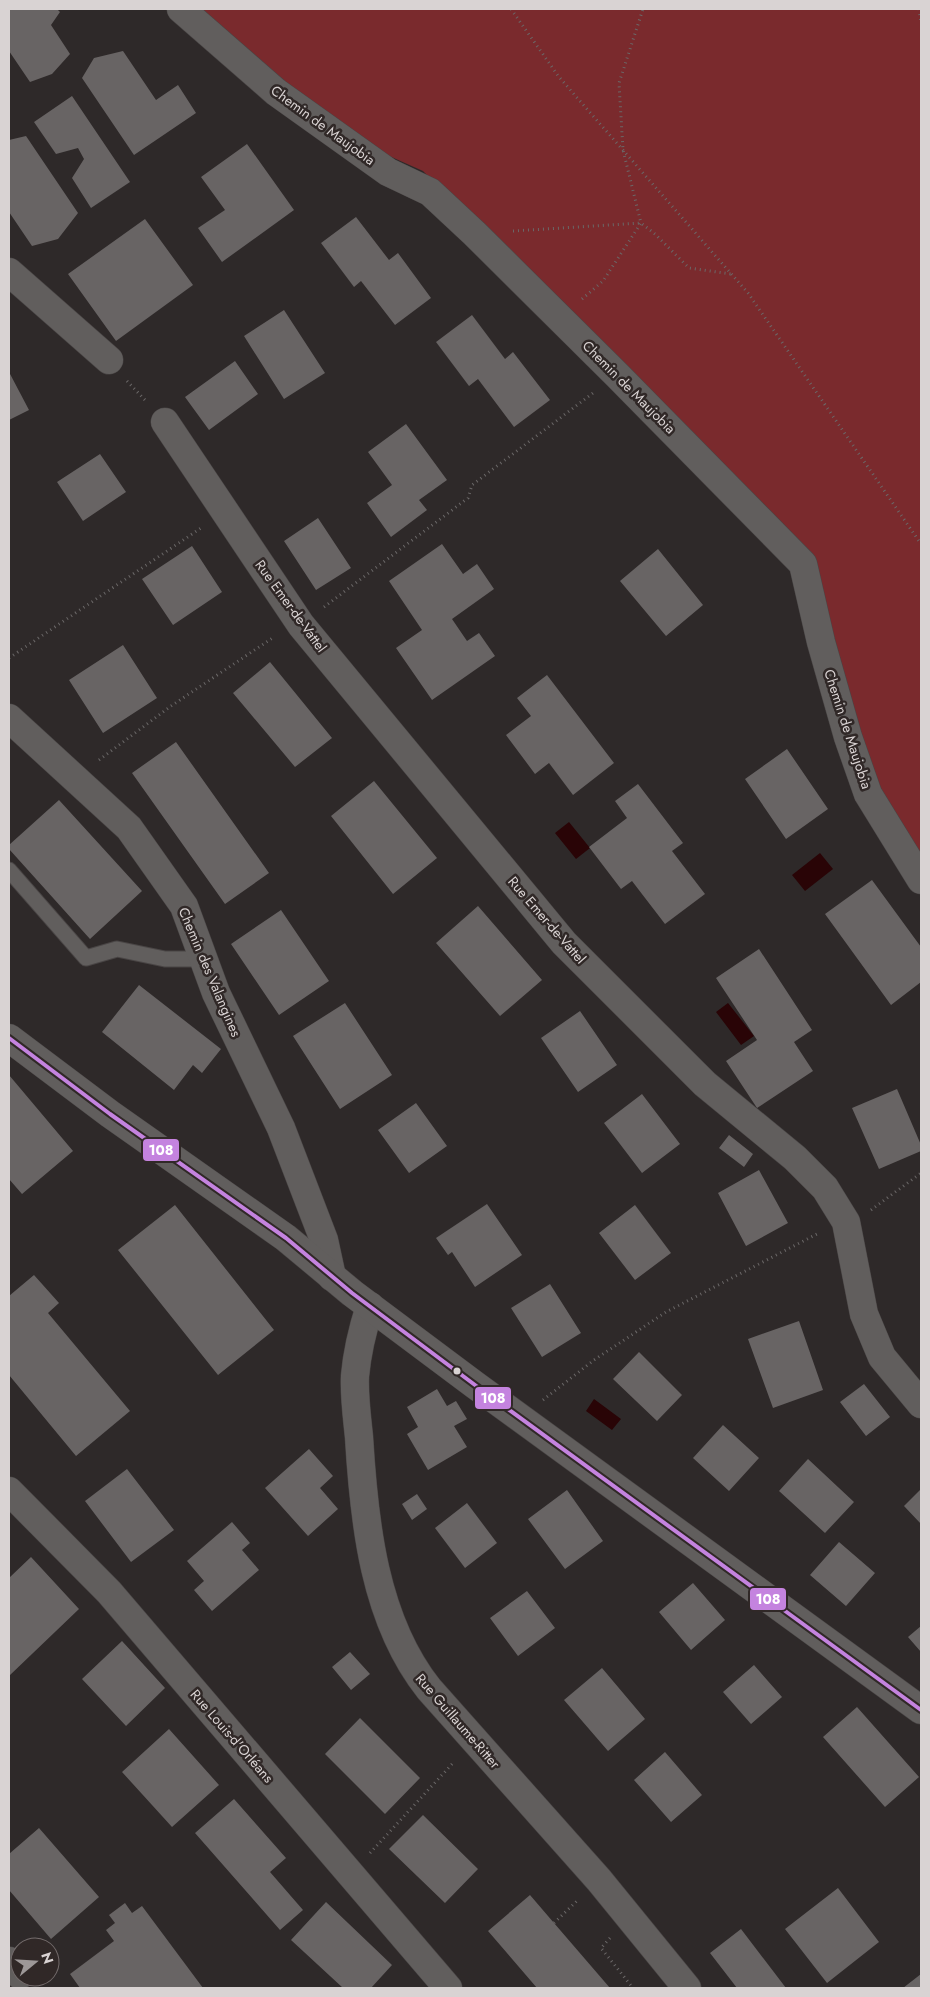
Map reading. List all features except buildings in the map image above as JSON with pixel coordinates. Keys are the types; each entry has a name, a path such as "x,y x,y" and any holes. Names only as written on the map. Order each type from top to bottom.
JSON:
{"street":[{"name":"Chemin de Maujobia","path":"181,9 276,92 388,172 430,192 617,375 803,564 848,737 868,794 921,880"},
{"path":"9,272 109,360"},
{"name":"Rue Emer-de-Vattel","path":"165,422 301,625 564,943 705,1084 795,1158 825,1188 846,1222 864,1314 882,1357 921,1404"},
{"name":"Chemin des Valangines","path":"9,718 129,828 184,906 216,994 281,1128 324,1240 332,1277"},
{"path":"9,1038 110,1114 286,1238 370,1306 921,1710"},
{"name":"Rue Guillaume-Ritter","path":"370,1306 355,1377 361,1480 377,1580 398,1639 414,1670 599,1880 688,1988"},
{"name":"Rue Louis-d'Orléans","path":"9,1491 109,1592 448,1988"}],"lane":[{"path":"9,870 86,958 117,949 165,958 204,960"}],"path":[{"path":"511,9 559,77 748,293 921,544"},
{"path":"580,300 603,281 640,223 623,150 619,83 643,9"},
{"path":"919,9 921,22"},
{"path":"475,234 640,223 655,234 689,268 732,275"},
{"path":"109,360 165,422"},
{"path":"75,779 171,706 274,637 301,625 468,498 472,485 617,375"},
{"path":"9,658 225,512"},
{"path":"846,1222 874,1208 921,1173"},
{"path":"520,1417 594,1360 666,1312 817,1234 820,1242"},
{"path":"366,1857 475,1740"}],"shaded area":[{"path":"199,9 921,9 921,865 907,844 848,718 806,556 423,171 351,139"},
{"path":"569,822 590,848 576,859 555,833"},
{"path":"820,853 833,869 805,891 792,875"},
{"path":"728,1003 754,1036 741,1045 716,1012"},
{"path":"594,1399 621,1419 612,1430 586,1411"}],"transit line":[{"name":"108","path":"9,1038 110,1114 286,1238 352,1293 475,1385 921,1710"}]}
